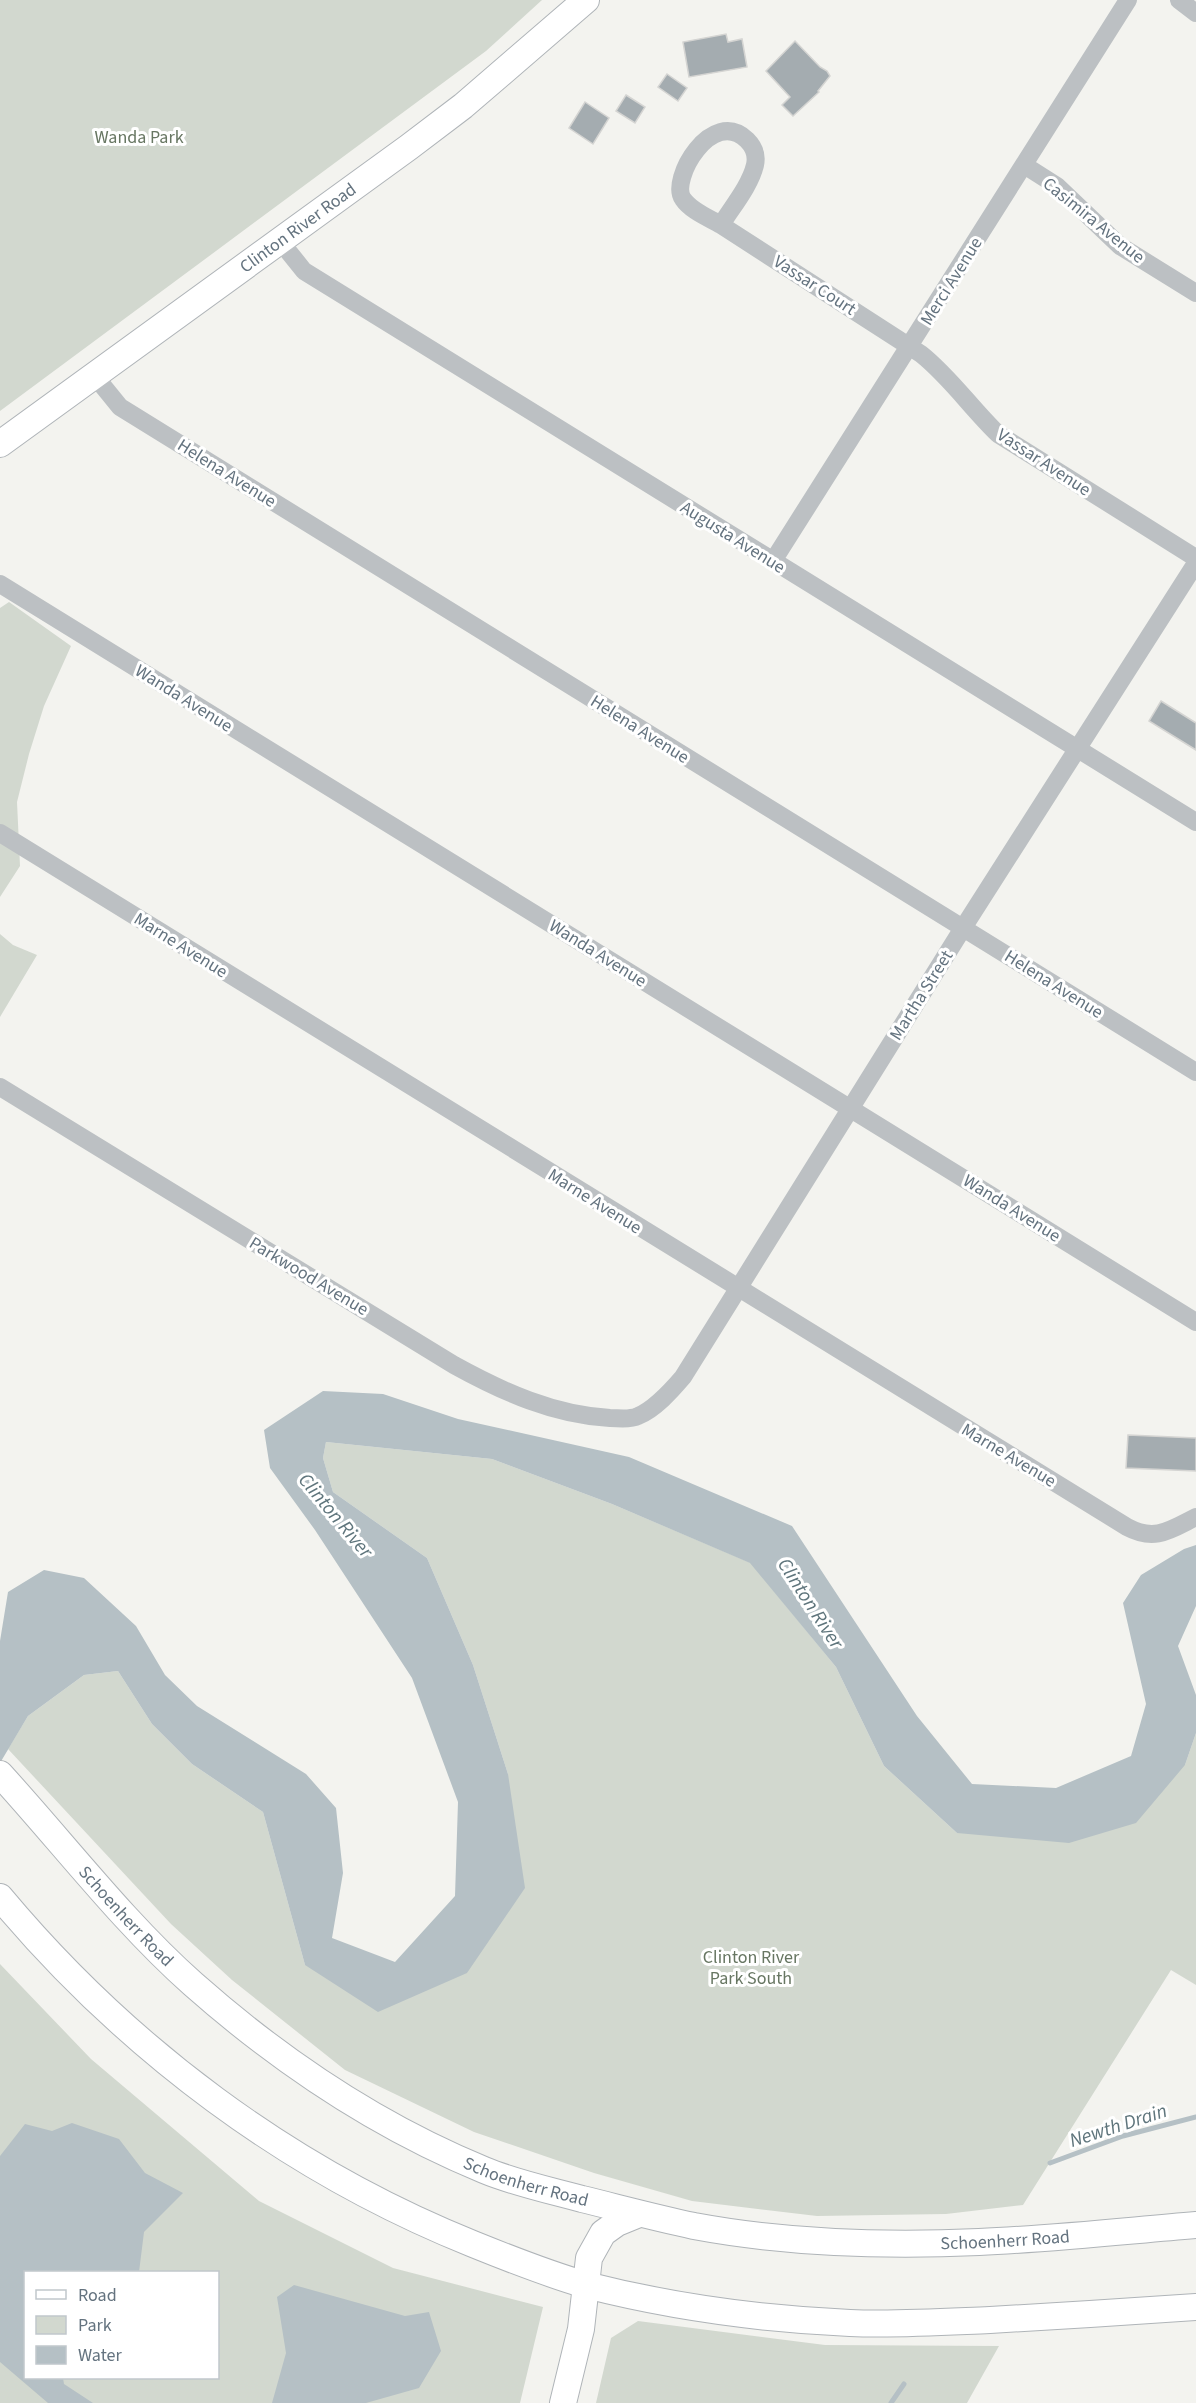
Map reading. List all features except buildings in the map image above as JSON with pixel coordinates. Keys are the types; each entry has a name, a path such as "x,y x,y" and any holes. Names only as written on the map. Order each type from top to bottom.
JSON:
{"main road":[{"name":"Clinton River Road","path":"0,444 463,106 586,0"},
{"name":"Schoenherr Road","path":"6,1780 164,1957 226,2012 314,2079 384,2122 446,2154 488,2172 639,2214 748,2234 875,2242 978,2242 1196,2225"},
{"path":"0,1897 28,1930 135,2036 206,2094 249,2125 392,2209 489,2251 585,2284 692,2308 770,2318 853,2323 940,2322 1196,2307"},
{"path":"563,2403 580,2329 589,2258 603,2233 617,2223 639,2214"}],"street":[{"name":"Merci Avenue","path":"773,561 1128,0"},
{"path":"1179,0 1196,13"},
{"name":"Vassar Court","path":"721,225 746,184 755,164 755,153 751,144 735,132 726,131 717,131 699,146 682,176 679,187 682,199 699,212 909,346"},
{"name":"Casimira Avenue","path":"1024,165 1058,186 1120,246 1196,293"},
{"name":"Augusta Avenue","path":"280,241 304,271 1196,822"},
{"name":"Vassar Avenue","path":"909,346 945,375 979,416 998,434 1196,558"},
{"name":"Helena Avenue","path":"94,375 120,407 1196,1072"},
{"name":"Martha Street","path":"636,1417 656,1404 683,1377 963,928 1196,563"},
{"name":"Wanda Avenue","path":"0,584 1196,1322"},
{"name":"Marne Avenue","path":"0,833 737,1289 1135,1531 1154,1535 1166,1532 1196,1517"},
{"name":"Parkwood Avenue","path":"0,1087 434,1353 498,1389 581,1415 636,1417"}],"green space":[{"name":"Wanda Park","path":"0,0 542,0 486,51 0,411"},
{"path":"9,602 71,646 44,706 29,754 17,802 20,866 0,897 0,608"},
{"path":"0,934 13,945 37,955 0,1017"},
{"name":"Clinton River Park South","path":"326,1442 492,1459 612,1504 751,1563 836,1667 884,1766 957,1833 1185,1765 1196,1733 1196,1985 1171,1970 1023,2205 946,2214 817,2216 692,2201 594,2173 474,2132 345,2070 232,1980 171,1924 8,1749 28,1716 84,1675 118,1671 152,1724 192,1764 263,1812 305,1965 467,1973 508,1774 473,1665 427,1558 333,1492 323,1458"},
{"path":"0,1964 91,2059 259,2201 393,2268 543,2307 520,2403 0,2403"},
{"path":"638,2321 825,2345 999,2346 967,2403 596,2403 611,2338"}],"water":[{"name":"Clinton River","path":"323,1391 383,1394 458,1419 629,1457 792,1526 917,1716 972,1784 1056,1788 1131,1756 1146,1704 1123,1603 1141,1575 1184,1549 1196,1545 1196,1606 1178,1646 1196,1695 1196,1733 1185,1765 1136,1823 1069,1843 957,1833 884,1766 836,1667 750,1563 612,1504 492,1459 326,1442 323,1458 333,1492 427,1558 473,1665 508,1774 525,1888 467,1973 378,2012 305,1965 263,1812 192,1764 152,1724 118,1671 84,1675 28,1716 0,1763 0,1641 8,1592 44,1570 84,1578 136,1626 165,1675 197,1706 306,1774 336,1808 343,1873 332,1938 395,1962 455,1896 458,1802 412,1678 315,1530 270,1468 264,1430"},
{"path":"72,2123 119,2139 145,2173 183,2193 144,2232 139,2271 24,2271 24,2379 63,2379 64,2384 93,2403 48,2403 0,2362 0,2156 25,2124 52,2131"},
{"path":"294,2285 405,2316 429,2312 441,2351 419,2388 366,2403 272,2403 286,2353 277,2297"}],"waterway":[{"name":"Newth Drain","path":"1050,2163 1123,2136 1196,2117"},
{"name":"Newth Drain","path":"891,2403 904,2384"}]}
